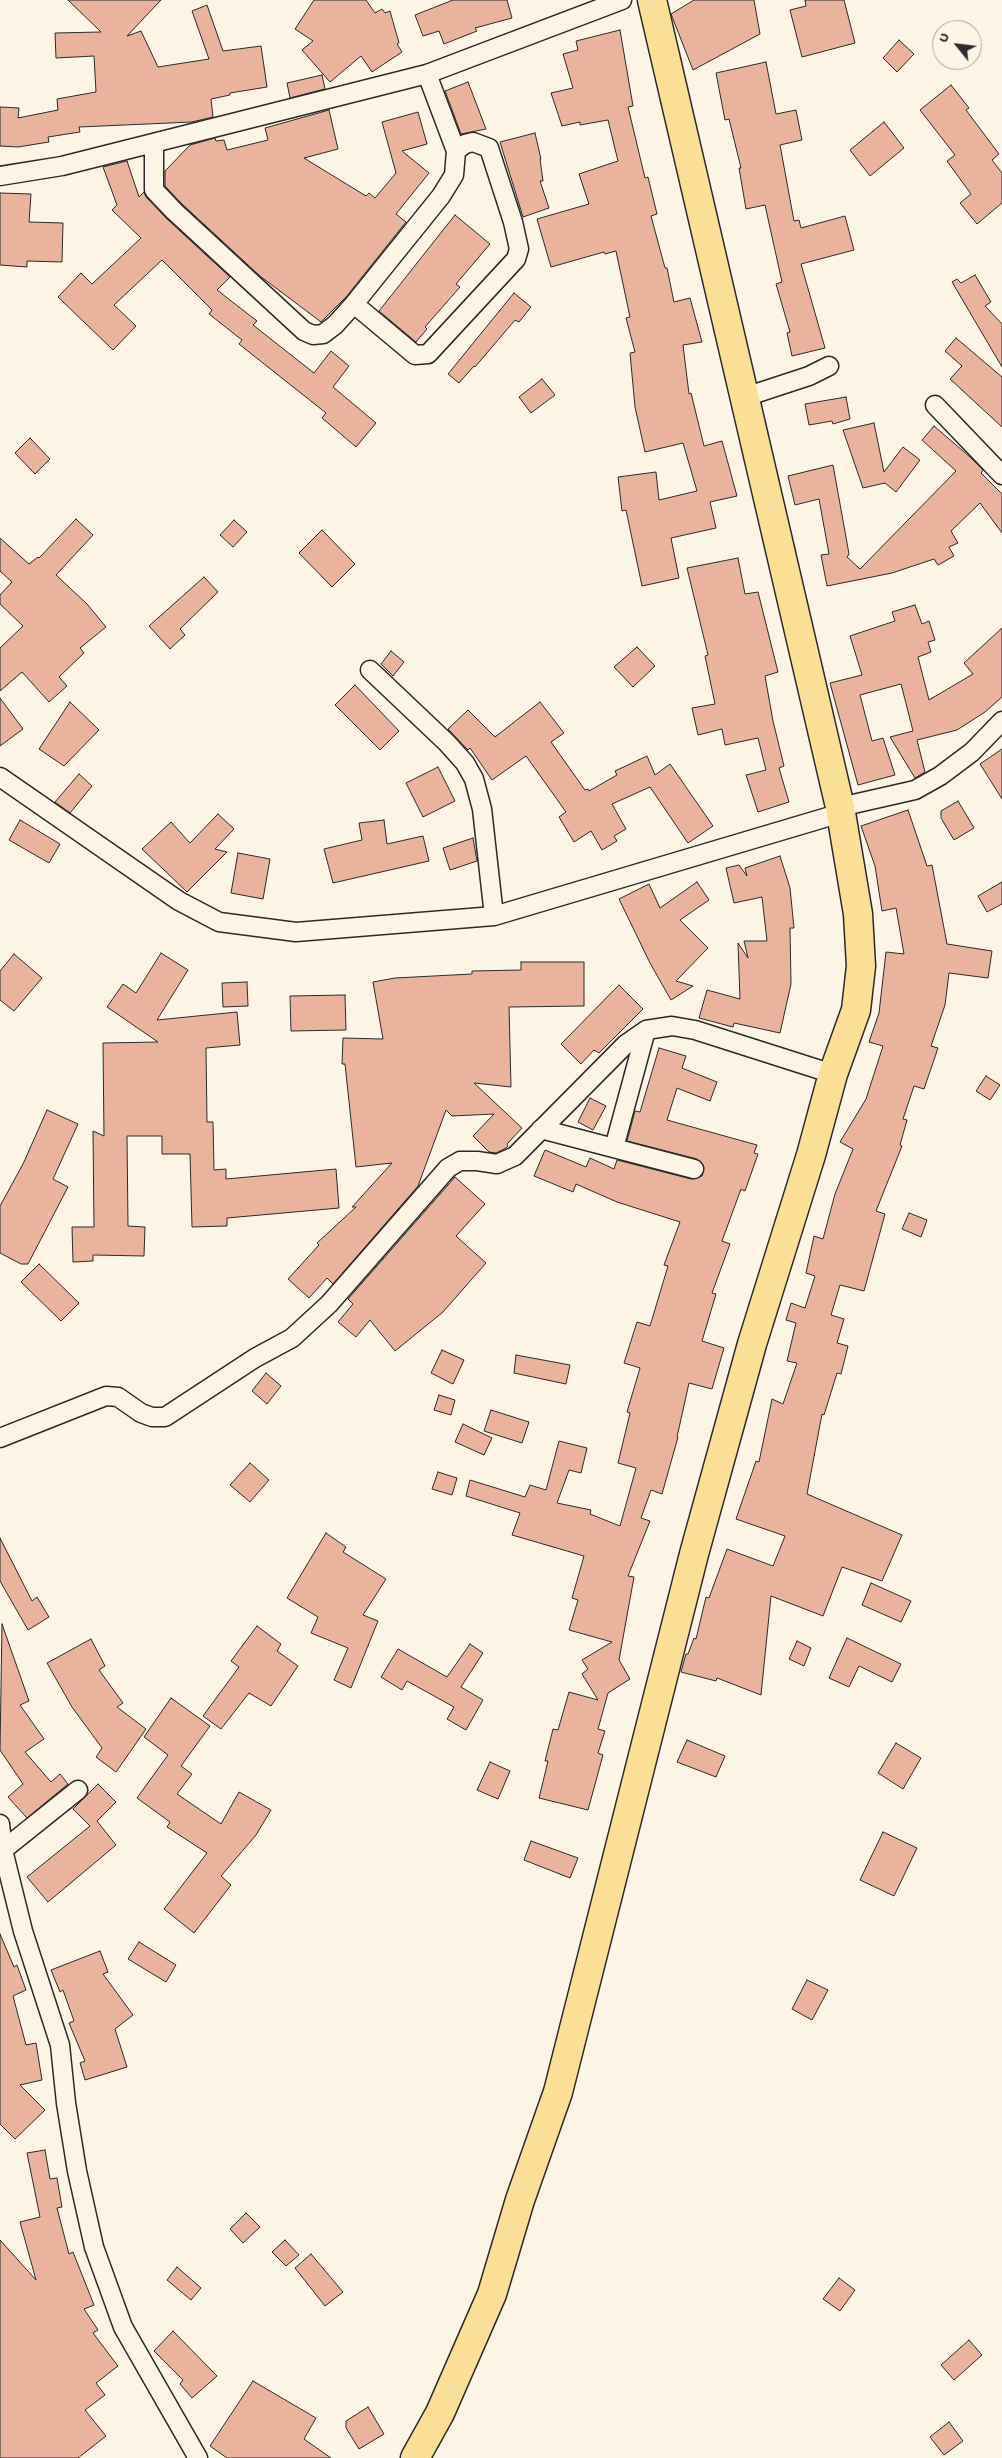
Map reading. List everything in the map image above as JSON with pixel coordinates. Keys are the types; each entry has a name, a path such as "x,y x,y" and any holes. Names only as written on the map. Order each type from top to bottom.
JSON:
{"highway":[{"path":"415,2458 440,2413 492,2294 520,2200 558,2092 694,1554 752,1344 811,1155 833,1074 856,1010 861,966 858,914 840,810 652,0"}],"street":[{"path":"0,176 62,166 154,144 426,74 622,0"},
{"path":"154,144 154,190 174,211 304,331 313,335 323,334 335,325 354,304 448,186 454,175 456,151 426,74"},
{"path":"354,304 414,355 428,354 516,259 519,249 513,222 489,148 473,142 465,144 456,151"},
{"path":"745,397 809,376 829,366"},
{"path":"935,405 1002,475"},
{"path":"370,670 447,743 465,763 474,779 482,808 494,916"},
{"path":"0,777 179,901 220,922 296,932 494,916 840,810 915,790 940,776 972,752 1002,721"},
{"path":"0,1438 106,1396 118,1397 141,1413 152,1417 165,1417 255,1358 292,1338 316,1318 448,1168 460,1161 477,1160 497,1164 515,1156 626,1044 646,1030 672,1026 695,1030 833,1074"},
{"path":"614,1148 646,1030"},
{"path":"541,1129 694,1169"},
{"path":"3,1850 78,1790"},
{"path":"0,1824 3,1850 23,1930 60,2044 66,2103 77,2171 94,2247 123,2327 198,2458"}],"building":[{"path":"68,0 161,0 127,36 141,31 158,67 209,59 192,11 207,5 223,51 261,46 267,87 230,93 230,95 211,99 213,117 192,122 79,127 80,132 48,137 49,142 18,147 0,146 0,107 19,108 18,118 58,110 57,99 96,92 94,56 56,58 55,33 101,32"},
{"path":"314,0 366,0 375,13 382,9 385,13 390,11 399,43 397,44 402,52 372,72 361,56 330,82 302,50 313,41 295,29"},
{"path":"453,0 507,0 512,18 475,28 477,31 444,44 439,31 423,36 415,15"},
{"path":"694,0 754,0 760,34 693,70 671,14"},
{"path":"805,0 844,0 855,43 802,57 790,10 806,6"},
{"path":"620,30 633,106 628,107 645,178 648,177 657,214 651,216 665,268 667,268 674,302 690,298 702,342 683,345 689,394 691,393 704,446 722,441 737,496 710,502 716,528 671,538 679,578 642,586 626,510 622,511 618,477 656,472 659,500 697,491 683,443 645,452 635,407 630,353 635,352 626,318 630,317 616,251 605,254 604,252 551,267 537,219 589,204 579,174 618,161 608,120 580,125 580,122 562,126 551,93 573,88 563,54 578,50 576,41"},
{"path":"899,40 914,54 897,72 883,58"},
{"path":"766,62 776,114 796,110 802,140 780,145 794,221 799,220 801,228 845,216 854,250 801,264 825,348 792,356 787,333 790,332 776,284 782,282 765,205 746,209 739,168 741,168 729,119 725,120 716,73"},
{"path":"322,75 325,89 290,98 287,83"},
{"path":"468,82 486,129 461,134 445,91"},
{"path":"951,85 969,108 966,110 999,154 992,160 1002,173 1002,203 977,224 960,203 971,194 947,161 955,155 920,110"},
{"path":"329,110 338,149 304,158 366,196 369,193 375,198 396,173 382,122 418,112 427,144 402,151 429,173 396,214 406,222 346,297 321,322 260,276 181,203 165,186 165,171 190,145 215,138 216,141 224,140 227,150 268,140 265,128"},
{"path":"884,122 904,148 870,176 850,150"},
{"path":"535,133 541,159 543,181 540,181 549,208 523,217 500,142"},
{"path":"127,161 139,197 144,192 146,197 167,219 230,277 217,290 257,321 253,325 314,373 331,351 349,366 333,387 376,423 356,447 322,418 326,413 239,344 242,340 209,314 212,310 162,260 114,305 136,326 113,350 58,297 81,273 92,284 141,238 112,210 117,205 103,167"},
{"path":"0,193 31,194 29,222 63,223 62,262 27,261 27,267 0,265"},
{"path":"455,215 490,244 456,284 460,287 425,327 427,329 416,342 379,311"},
{"path":"975,275 991,302 985,306 1002,324 1002,367 952,282 957,279 961,283"},
{"path":"514,293 531,307 519,322 515,320 459,383 448,374"},
{"path":"956,338 1002,377 1002,427 950,379 962,366 945,351"},
{"path":"542,379 555,395 531,413 519,397"},
{"path":"846,397 850,419 833,424 832,421 809,425 805,404"},
{"path":"874,423 884,472 903,447 920,460 896,492 885,483 863,488 843,430"},
{"path":"934,426 983,470 981,473 1002,494 1002,533 980,503 951,531 958,543 949,547 954,556 938,565 934,559 892,573 827,586 821,555 829,554 819,499 795,505 788,476 833,465 849,554 847,557 860,569 956,471 922,440"},
{"path":"30,438 50,459 35,474 15,453"},
{"path":"76,519 93,535 56,575 87,604 106,627 80,648 84,653 59,677 67,686 49,702 22,672 0,691 0,648 23,626 0,604 0,595 12,582 0,571 0,538 29,564 39,558"},
{"path":"234,520 247,532 233,547 220,535"},
{"path":"322,530 355,564 332,587 299,553"},
{"path":"738,558 745,594 758,592 778,672 765,676 784,766 779,768 789,802 758,812 746,775 766,770 758,738 725,745 722,729 698,735 692,708 715,704 705,656 708,655 687,568"},
{"path":"204,577 218,592 180,629 185,635 170,649 149,626"},
{"path":"915,605 922,624 929,621 935,640 928,642 931,652 918,657 929,700 973,674 964,663 1002,628 1002,697 985,712 957,730 917,740 925,772 915,778 890,737 913,731 901,684 860,695 872,741 883,738 895,775 858,785 830,683 862,675 850,636 895,621 892,612"},
{"path":"637,647 655,666 633,687 614,667"},
{"path":"391,651 404,662 393,676 381,664"},
{"path":"355,685 399,731 380,750 335,705"},
{"path":"0,698 23,729 0,746"},
{"path":"70,702 99,730 64,766 39,749"},
{"path":"540,702 564,733 551,742 585,790 588,789 589,791 617,775 615,771 647,756 655,775 670,764 713,826 688,843 650,787 612,804 626,829 614,836 617,841 602,850 591,831 574,842 559,817 566,812 526,756 492,780 470,748 468,750 448,729 468,710 495,737"},
{"path":"1002,749 1002,799 980,764"},
{"path":"438,767 455,801 423,817 406,783"},
{"path":"79,774 92,786 70,813 55,802"},
{"path":"958,801 974,828 954,840 941,818 941,811"},
{"path":"908,810 927,866 932,865 947,944 992,951 988,978 949,973 945,1005 931,1046 938,1048 924,1089 914,1086 903,1119 907,1120 900,1145 902,1146 876,1211 885,1214 864,1291 840,1285 831,1315 844,1319 837,1343 848,1346 841,1374 837,1373 824,1415 822,1414 807,1494 902,1535 882,1581 842,1567 823,1616 771,1596 761,1695 717,1678 716,1681 681,1672 686,1654 688,1654 694,1638 696,1639 706,1597 709,1598 727,1549 773,1566 785,1536 736,1519 756,1461 759,1462 772,1399 783,1404 797,1363 787,1361 796,1323 786,1320 791,1303 805,1308 815,1276 806,1273 814,1236 823,1239 835,1194 853,1149 840,1142 866,1099 883,1046 869,1042 879,1013 886,952 904,954 896,908 882,911 875,866 861,826"},
{"path":"218,814 234,829 215,849 227,852 187,892 142,849 171,822 190,843"},
{"path":"20,820 60,844 49,863 9,840"},
{"path":"384,820 387,844 423,836 429,861 333,883 324,849 362,840 359,823"},
{"path":"473,838 477,861 450,870 443,848"},
{"path":"238,853 270,859 263,899 231,893"},
{"path":"780,856 790,888 794,928 790,928 791,984 780,1033 734,1023 733,1027 699,1018 707,990 740,999 738,943 748,958 744,941 767,941 762,897 734,903 726,868 739,865 747,876 745,868"},
{"path":"697,882 709,900 680,920 708,948 676,981 693,986 671,1000 650,963 619,899 649,884 660,908"},
{"path":"1002,882 1002,904 987,912 978,896"},
{"path":"161,953 188,970 157,1020 237,1012 240,1045 206,1048 207,1122 213,1122 214,1170 226,1169 226,1179 336,1169 339,1208 227,1218 227,1226 192,1227 190,1154 162,1154 162,1136 127,1136 128,1226 145,1227 144,1256 93,1255 93,1261 73,1262 72,1227 94,1227 93,1131 104,1136 103,1043 158,1042 107,1007 123,984 136,993"},
{"path":"14,954 42,978 14,1011 0,1000 0,971"},
{"path":"521,962 584,962 584,1006 509,1007 511,1087 474,1083 522,1128 507,1144 506,1148 496,1153 489,1152 473,1136 494,1114 452,1116 446,1110 418,1186 333,1284 327,1278 309,1298 288,1279 319,1245 317,1243 356,1207 352,1207 392,1163 356,1167 345,1064 342,1064 343,1038 383,1039 373,982 395,978 472,974 472,971 521,970"},
{"path":"247,982 248,1006 223,1007 222,983"},
{"path":"619,985 643,1009 599,1053 594,1050 581,1064 561,1044"},
{"path":"345,995 346,1030 291,1031 290,996"},
{"path":"659,1048 686,1056 682,1068 717,1082 710,1101 677,1088 667,1120 757,1145 754,1153 758,1154 745,1191 741,1189 722,1241 730,1244 712,1293 716,1294 702,1341 724,1348 712,1389 689,1383 678,1437 662,1494 651,1490 641,1518 650,1521 628,1576 634,1577 619,1660 630,1679 608,1693 598,1729 605,1731 598,1753 603,1755 588,1810 539,1798 553,1729 558,1730 569,1692 598,1700 582,1674 588,1669 582,1660 612,1642 569,1630 578,1600 572,1598 584,1556 512,1535 520,1513 466,1496 470,1480 525,1497 530,1485 546,1490 559,1441 587,1448 581,1473 569,1470 557,1503 591,1510 590,1514 620,1526 636,1468 618,1463 630,1413 627,1412 640,1368 624,1363 637,1322 650,1326 668,1266 664,1265 680,1222 617,1202 576,1184 573,1192 534,1176 545,1150 586,1167 590,1158 614,1169 617,1160 691,1179 702,1176 704,1167 697,1159 627,1141 635,1111 640,1112"},
{"path":"986,1076 1000,1085 990,1100 976,1091"},
{"path":"590,1098 606,1106 593,1130 578,1122"},
{"path":"47,1110 78,1124 53,1179 68,1187 28,1264 21,1264 0,1253 0,1206 23,1164"},
{"path":"455,1177 485,1204 456,1236 486,1263 443,1312 395,1351 370,1320 356,1337 338,1322 353,1304 348,1299"},
{"path":"909,1213 927,1220 921,1237 902,1229"},
{"path":"39,1264 79,1303 61,1321 21,1282"},
{"path":"442,1350 464,1360 453,1384 431,1373"},
{"path":"516,1355 570,1365 566,1384 514,1373"},
{"path":"266,1373 281,1386 267,1404 252,1391"},
{"path":"439,1395 455,1400 451,1415 434,1410"},
{"path":"491,1410 529,1422 522,1443 484,1431"},
{"path":"463,1424 492,1438 484,1455 455,1442"},
{"path":"250,1463 269,1480 250,1502 230,1485"},
{"path":"438,1472 457,1478 452,1495 432,1489"},
{"path":"326,1533 346,1547 343,1552 386,1579 363,1615 378,1621 351,1688 334,1680 348,1648 311,1633 318,1617 287,1598"},
{"path":"0,1538 32,1601 37,1597 49,1617 28,1630 0,1581"},
{"path":"871,1583 911,1601 901,1622 862,1605"},
{"path":"2,1624 29,1701 20,1705 44,1739 25,1752 51,1782 60,1774 68,1784 27,1818 8,1797 23,1784 0,1750"},
{"path":"257,1626 281,1644 277,1651 298,1666 271,1706 249,1693 221,1729 203,1716 239,1667 231,1661"},
{"path":"847,1638 901,1664 892,1682 859,1666 849,1687 829,1678"},
{"path":"91,1639 105,1666 99,1670 123,1703 117,1707 146,1729 116,1772 96,1757 102,1748 72,1707 47,1663"},
{"path":"797,1641 811,1648 804,1666 789,1659"},
{"path":"470,1644 483,1653 461,1687 483,1700 466,1730 447,1719 454,1707 407,1681 402,1690 381,1677 398,1649 447,1677"},
{"path":"171,1698 210,1726 181,1766 192,1774 177,1794 221,1824 239,1792 271,1810 256,1835 221,1876 231,1885 194,1933 164,1909 207,1853 167,1827 170,1822 137,1798 168,1755 144,1737"},
{"path":"687,1740 725,1756 716,1777 677,1762"},
{"path":"896,1743 921,1758 903,1789 878,1773"},
{"path":"490,1762 510,1771 498,1799 477,1790"},
{"path":"98,1784 116,1802 97,1821 116,1845 48,1902 27,1877 90,1826 73,1809"},
{"path":"883,1832 917,1848 894,1896 860,1880"},
{"path":"531,1841 578,1858 570,1878 524,1860"},
{"path":"0,1934 14,1967 17,1965 26,1990 13,1996 26,2045 36,2043 42,2080 20,2085 45,2110 15,2139 0,2124"},
{"path":"139,1942 176,1965 166,1982 128,1959"},
{"path":"100,1951 108,1972 103,1974 133,2015 115,2029 127,2067 85,2080 80,2063 85,2061 69,2023 74,2021 63,1990 60,1992 51,1970"},
{"path":"807,1980 828,1990 812,2020 792,2009"},
{"path":"45,2150 50,2179 57,2178 62,2207 57,2208 69,2254 73,2252 94,2305 84,2309 98,2330 93,2333 118,2366 96,2383 105,2395 85,2410 106,2436 78,2458 0,2458 0,2240 36,2280 20,2222 40,2217 27,2153"},
{"path":"246,2213 260,2227 243,2243 230,2229"},
{"path":"285,2240 299,2255 286,2266 272,2252"},
{"path":"311,2254 343,2292 325,2306 295,2268"},
{"path":"177,2267 201,2288 191,2300 167,2280"},
{"path":"839,2278 855,2290 840,2311 823,2299"},
{"path":"173,2331 217,2376 192,2398 180,2384 183,2380 154,2351"},
{"path":"969,2340 982,2355 954,2380 941,2365"},
{"path":"253,2381 316,2418 304,2439 331,2458 227,2458 210,2446"},
{"path":"368,2407 384,2434 359,2449 346,2428 346,2421"},
{"path":"949,2422 963,2441 944,2455 930,2437"}]}
